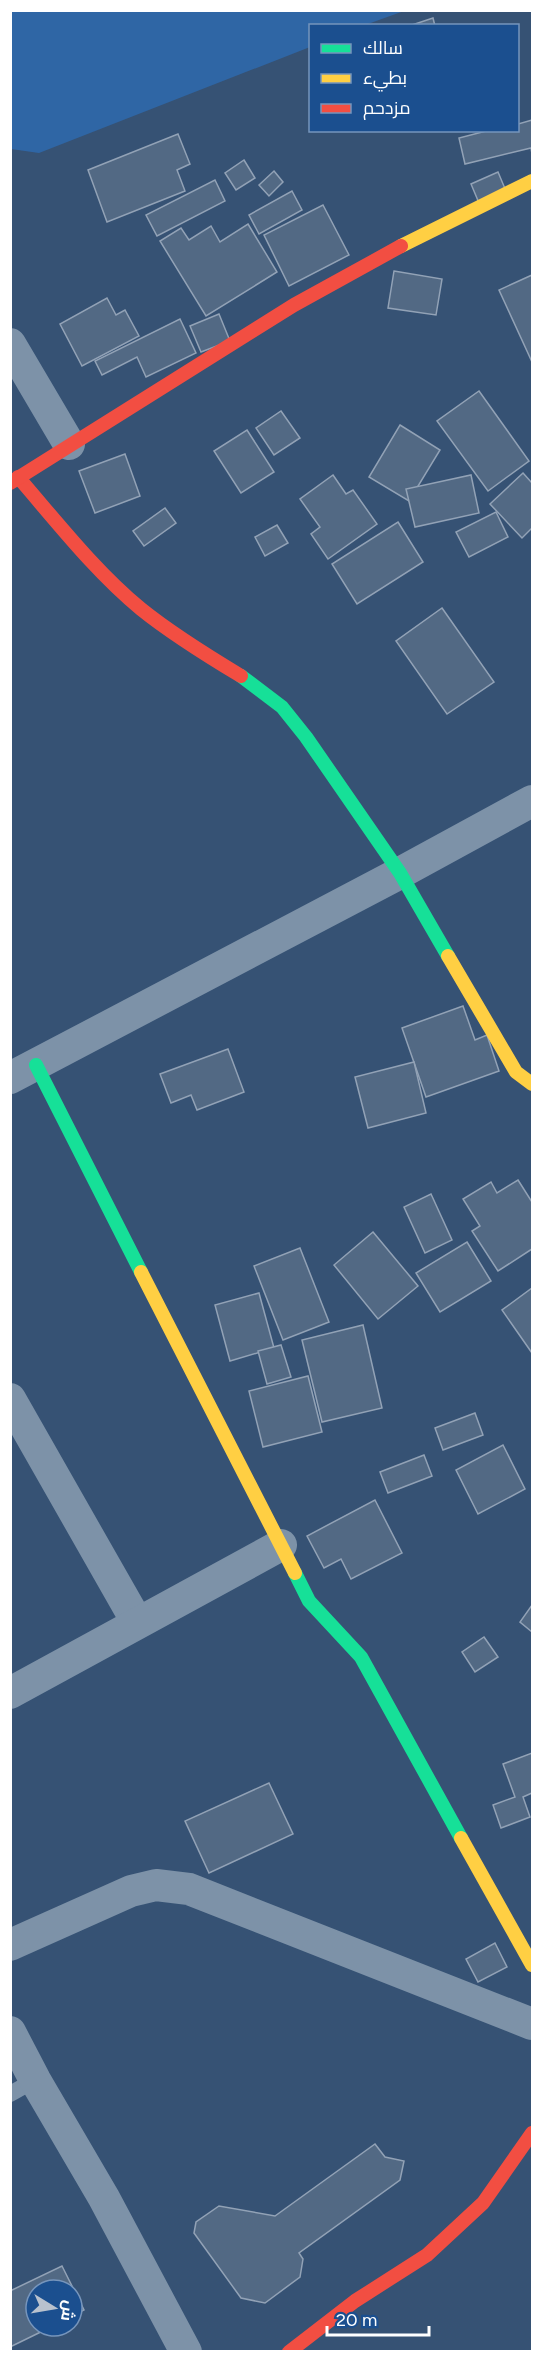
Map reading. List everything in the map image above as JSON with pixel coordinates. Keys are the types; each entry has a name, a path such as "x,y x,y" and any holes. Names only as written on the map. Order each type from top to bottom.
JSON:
{"street":[{"path":"532,181 411,240 294,305 14,480 140,608 199,651 253,683 282,707 306,737 400,873 516,1072 526,1082 532,1084"},
{"path":"10,344 69,444"},
{"path":"532,801 23,1071 281,1545 309,1601 361,1657 532,1965"},
{"path":"10,1399 137,1622"},
{"path":"10,1693 281,1545"},
{"path":"10,1946 131,1891 156,1884 189,1889 532,2024"},
{"path":"10,2032 23,2087 104,2198 186,2352"},
{"path":"289,2352 355,2301 427,2255 483,2203 532,2133"}],"shaded area":[{"path":"11,10 404,10 368,24 309,24 309,47 39,153 11,149"}],"building":[{"path":"433,18 434,24 415,24"},
{"path":"532,120 532,154 531,148 465,164 459,138 482,132 519,132 519,124"},
{"path":"178,134 190,164 177,170 185,191 107,222 88,170"},
{"path":"244,160 255,178 236,190 225,173"},
{"path":"274,171 283,182 269,196 259,185"},
{"path":"498,172 506,191 479,203 471,184"},
{"path":"215,180 225,201 157,236 146,215"},
{"path":"292,191 302,210 259,234 249,215"},
{"path":"323,205 349,255 289,286 264,235"},
{"path":"248,224 277,272 206,316 160,241 181,228 189,240 211,226 220,242"},
{"path":"394,271 442,279 436,315 388,308"},
{"path":"532,275 532,362 499,290"},
{"path":"107,298 116,315 125,310 139,336 82,366 60,324"},
{"path":"219,314 230,341 201,352 190,326"},
{"path":"180,319 196,353 146,377 137,357 102,375 95,361"},
{"path":"479,391 529,461 488,491 437,421"},
{"path":"281,411 300,438 274,455 256,428"},
{"path":"400,425 440,450 409,501 369,477"},
{"path":"247,430 274,472 241,493 214,451"},
{"path":"125,454 140,496 95,513 79,471"},
{"path":"523,473 532,483 532,528 522,538 490,504"},
{"path":"333,475 346,494 353,490 377,524 328,559 311,534 320,527 300,499"},
{"path":"471,475 479,513 415,527 406,489"},
{"path":"165,508 176,523 144,546 133,531"},
{"path":"496,512 508,537 469,557 456,532"},
{"path":"398,522 423,562 357,604 332,564"},
{"path":"277,525 288,543 265,556 255,537"},
{"path":"442,608 494,682 447,714 396,641"},
{"path":"463,1006 475,1040 487,1035 499,1071 426,1097 402,1028"},
{"path":"228,1049 244,1092 197,1110 191,1095 171,1103 160,1074"},
{"path":"414,1062 426,1113 368,1128 355,1077"},
{"path":"518,1180 532,1202 532,1249 498,1271 472,1231 480,1226 463,1199 491,1182 497,1193"},
{"path":"431,1194 452,1240 425,1253 404,1207"},
{"path":"373,1232 418,1286 378,1319 334,1265"},
{"path":"467,1242 491,1281 440,1312 416,1273"},
{"path":"300,1248 329,1322 283,1340 254,1266"},
{"path":"532,1288 532,1353 502,1310"},
{"path":"259,1293 274,1348 230,1361 215,1305"},
{"path":"363,1325 382,1408 322,1422 302,1340"},
{"path":"281,1345 291,1377 267,1384 258,1351"},
{"path":"308,1376 322,1432 263,1447 249,1391"},
{"path":"475,1413 483,1435 443,1450 435,1428"},
{"path":"503,1445 525,1489 478,1514 456,1470"},
{"path":"424,1455 432,1476 388,1493 380,1472"},
{"path":"375,1500 402,1553 351,1579 341,1559 324,1568 307,1536"},
{"path":"532,1605 532,1632 520,1622"},
{"path":"484,1637 498,1657 475,1672 462,1652"},
{"path":"532,1753 532,1793 523,1797 530,1817 501,1828 493,1805 515,1797 503,1764"},
{"path":"269,1783 293,1834 209,1873 185,1821"},
{"path":"495,1943 507,1967 478,1982 466,1959"},
{"path":"375,2144 385,2157 404,2161 400,2180 299,2253 303,2259 300,2277 265,2303 241,2298 194,2233 196,2222 219,2206 275,2216"},
{"path":"62,2266 68,2278 37,2278"},
{"path":"24,2284 24,2338 28,2338 10,2347 10,2291"}],"traffic: fast":[{"path":"241,676 282,707 306,737 400,873 448,956"},
{"path":"36,1065 141,1272"},
{"path":"295,1573 309,1601 361,1657 461,1838"}],"traffic: slow":[{"path":"401,246 532,181"},
{"path":"448,956 516,1072 532,1084"},
{"path":"141,1272 295,1573"},
{"path":"461,1838 532,1965"}],"traffic: jam":[{"path":"10,483 294,305 401,246"},
{"path":"18,477 77,546 124,594 177,636 241,676"},
{"path":"289,2352 355,2301 427,2255 483,2203 532,2133"}]}
